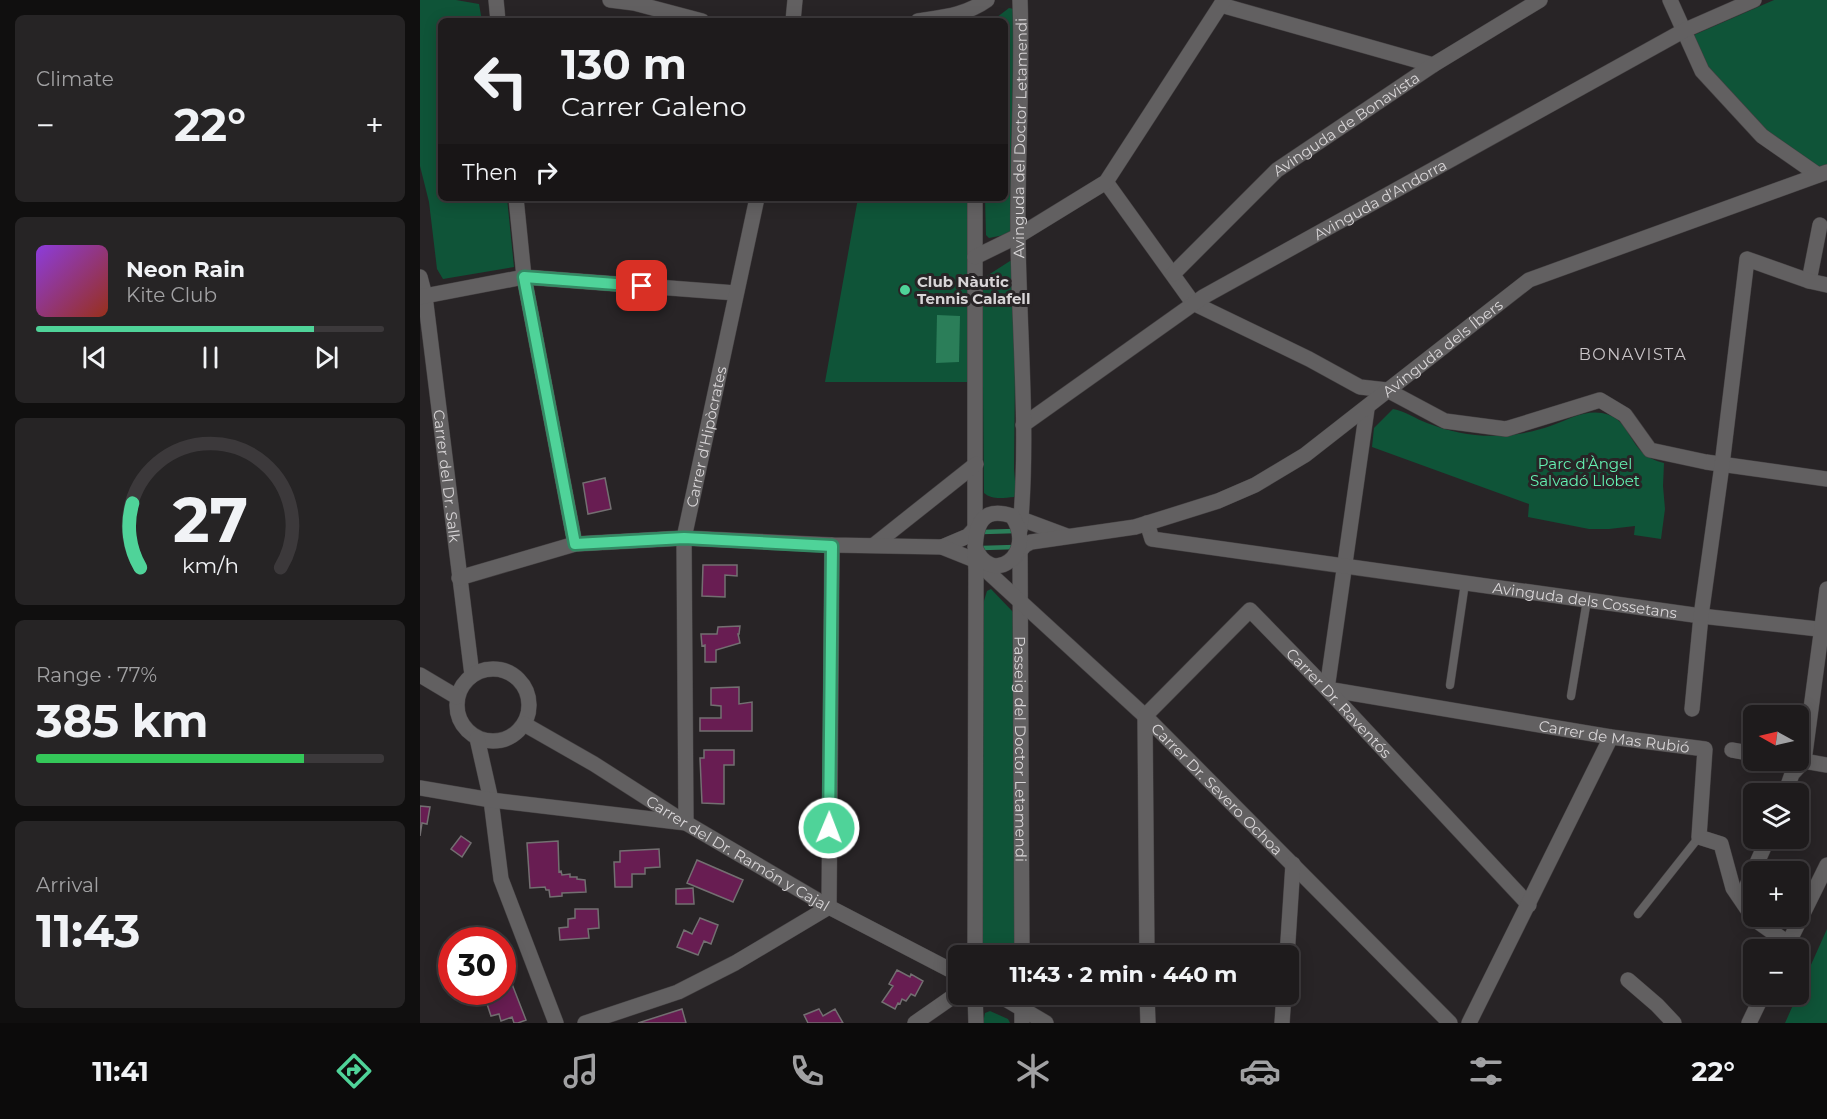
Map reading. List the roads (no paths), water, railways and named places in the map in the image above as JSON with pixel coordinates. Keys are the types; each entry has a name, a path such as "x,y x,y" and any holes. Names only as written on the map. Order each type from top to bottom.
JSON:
{"street":[{"path":"496,0 498,18"},
{"path":"610,0 635,2 691,18"},
{"path":"793,18 795,0"},
{"path":"933,18 973,10 987,0"},
{"name":"Avinguda del Doctor Letamendi","path":"1018,536 1023,425 1018,236 1022,48 1020,0"},
{"name":"Avinguda de Bonavista","path":"1173,274 1277,170 1433,65 1540,0"},
{"path":"1670,0 1702,71 1762,136 1822,174"},
{"name":"Avinguda d'Andorra","path":"1023,425 1193,303 1683,31 1754,0"},
{"path":"975,257 1018,236 1106,182 1223,3 1433,65"},
{"name":"Avinguda dels Íbers","path":"1018,536 1025,545 1031,542 1147,523 1218,501 1255,485 1305,455 1367,409 1387,390 1529,280 1822,174"},
{"path":"1106,182 1193,303 1309,359 1360,387 1387,390 1445,421 1506,429 1600,400 1624,415 1650,450 1722,465 1827,479"},
{"path":"516,201 524,277 575,544"},
{"name":"Carrer d'Hipòcrates","path":"686,824 684,538 756,201"},
{"path":"975,201 975,945"},
{"path":"1809,282 1820,225"},
{"path":"1692,709 1701,616 1747,259 1809,282 1827,285"},
{"name":"Carrer del Dr. Salk","path":"420,277 472,675"},
{"path":"422,296 524,277 736,294"},
{"path":"1327,689 1367,409"},
{"path":"874,545 976,464"},
{"path":"976,539 985,517 995,512 1018,536 1070,537"},
{"name":"Avinguda dels Cossetans","path":"1147,523 1152,539 1701,616 1824,630"},
{"path":"942,547 968,536 976,539 993,565 1001,565 1018,536"},
{"name":"Passeig del Doctor Letamendi","path":"1018,536 1022,605 1022,945"},
{"path":"459,578 575,544 684,538 832,546 942,547 976,539"},
{"name":"Carrer Dr. Severo Ochoa","path":"976,539 1022,605 1145,716 1450,1023"},
{"path":"585,1023 678,992 735,963 829,906 832,546"},
{"path":"1809,715 1824,630 1827,589"},
{"name":"Carrer Dr. Raventós","path":"1145,716 1250,610 1529,905"},
{"path":"496,668 518,679 526,690 529,703 528,715 524,724 513,735 502,740 489,741 477,738 460,722 456,710 457,697 463,684 472,675 483,669 496,668"},
{"path":"420,675 457,697"},
{"name":"Carrer de Mas Rubió","path":"1327,689 1611,737 1705,749 1699,837"},
{"path":"1145,716 1147,945"},
{"name":"Carrer del Dr. Ramón y Cajal","path":"524,724 594,764 686,824 829,906 948,969"},
{"path":"1469,1023 1611,737"},
{"path":"477,738 491,800 501,879 556,1023"},
{"path":"1732,750 1743,752"},
{"path":"1809,762 1827,765"},
{"path":"420,788 491,800 686,824"},
{"path":"1699,837 1721,844 1734,888 1754,919 1778,939"},
{"path":"1741,899 1763,849"},
{"path":"1288,945 1293,864"},
{"path":"1790,939 1827,865"},
{"path":"1628,980 1674,1023"},
{"path":"915,1023 948,1000"},
{"path":"975,1005 976,1023"},
{"path":"1148,1005 1148,1023"},
{"path":"1282,1023 1283,1005"},
{"path":"1749,1023 1758,1005"},
{"path":"1022,1009 1046,1023"}],"lane":[{"path":"1450,685 1466,583"},
{"path":"1571,696 1587,600"},
{"path":"1638,914 1699,837"}],"waterway":[{"path":"982,532 1015,531"},
{"path":"982,548 1015,547"}],"place":[{"name":"Club Nàutic Tennis Calafell","path":"905,290"}],"district":[{"name":"BONAVISTA","path":"1633,354"}],"park label":[{"name":"Parc d'Àngel Salvadó Llobet","path":"1585,472"}]}
